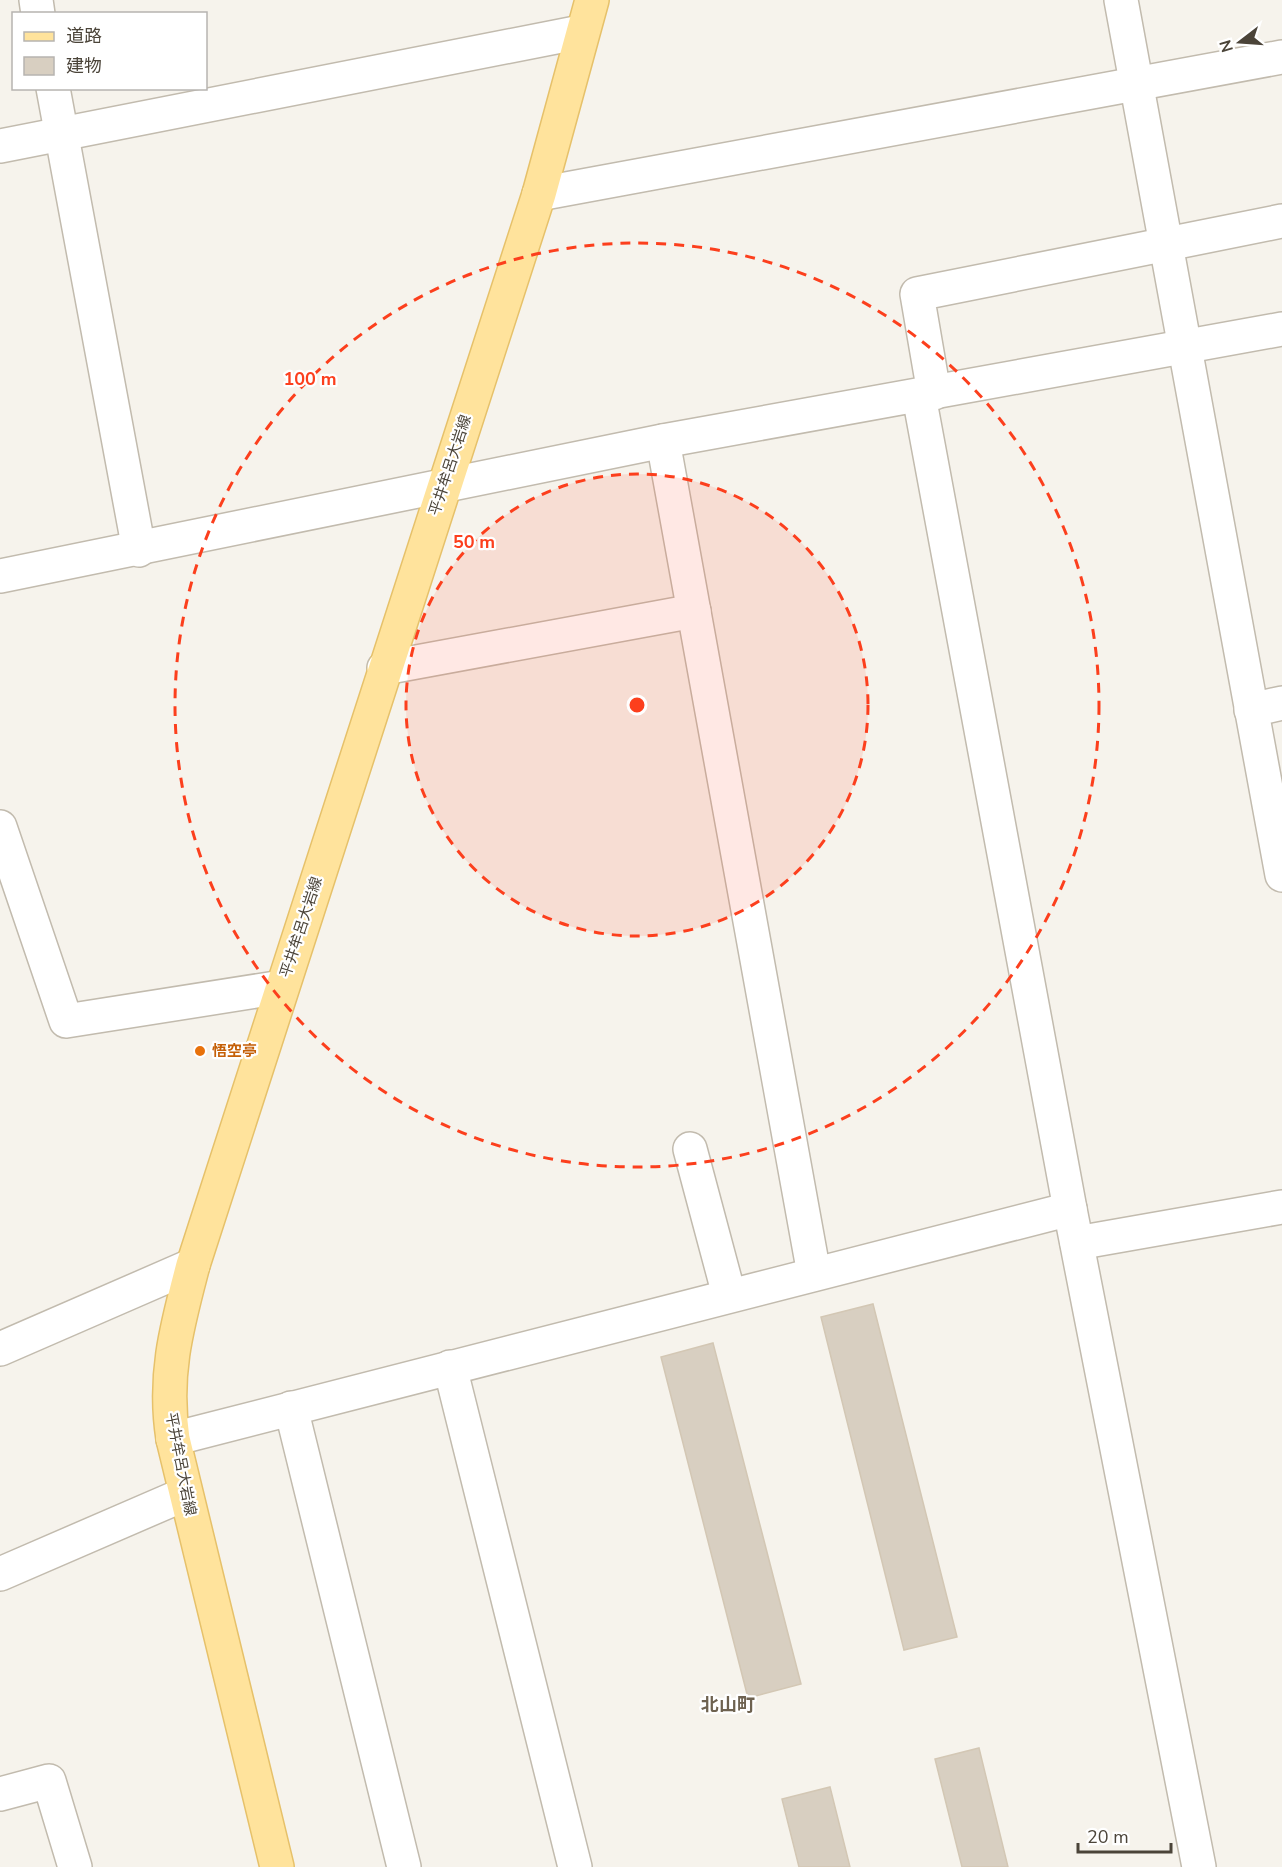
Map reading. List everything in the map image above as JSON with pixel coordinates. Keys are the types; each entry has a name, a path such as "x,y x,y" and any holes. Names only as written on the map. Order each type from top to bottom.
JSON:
{"main road":[{"name":"平井牟呂大岩線","path":"277,1867 172,1438 168,1379 174,1338 193,1265 539,194 581,32 592,0"}],"street":[{"path":"1121,0 1184,347 1267,706 1282,875"},
{"path":"0,146 581,32"},
{"path":"539,194 1282,57"},
{"path":"53,90 139,550"},
{"path":"1199,1867 1070,1209 926,394 917,294 1164,246 1282,220"},
{"path":"0,576 139,550 663,441 1282,328"},
{"path":"663,441 814,1274"},
{"path":"384,668 694,611"},
{"path":"0,827 66,1021 282,987"},
{"path":"690,1149 729,1295"},
{"path":"1077,1243 1282,1208"},
{"path":"172,1438 1070,1209"},
{"path":"0,1349 193,1265"},
{"path":"450,1367 575,1867"},
{"path":"291,1408 404,1867"},
{"path":"0,1574 185,1494"},
{"path":"0,1794 49,1781 75,1867"}],"building":[{"path":"873,1304 957,1637 904,1650 821,1317"},
{"path":"713,1343 801,1684 748,1698 661,1357"},
{"path":"979,1748 1008,1867 962,1867 935,1759"},
{"path":"830,1787 850,1867 799,1867 782,1799"}],"place":[{"name":"悟空亭","path":"200,1051"}],"district":[{"name":"北山町","path":"728,1705"}]}
